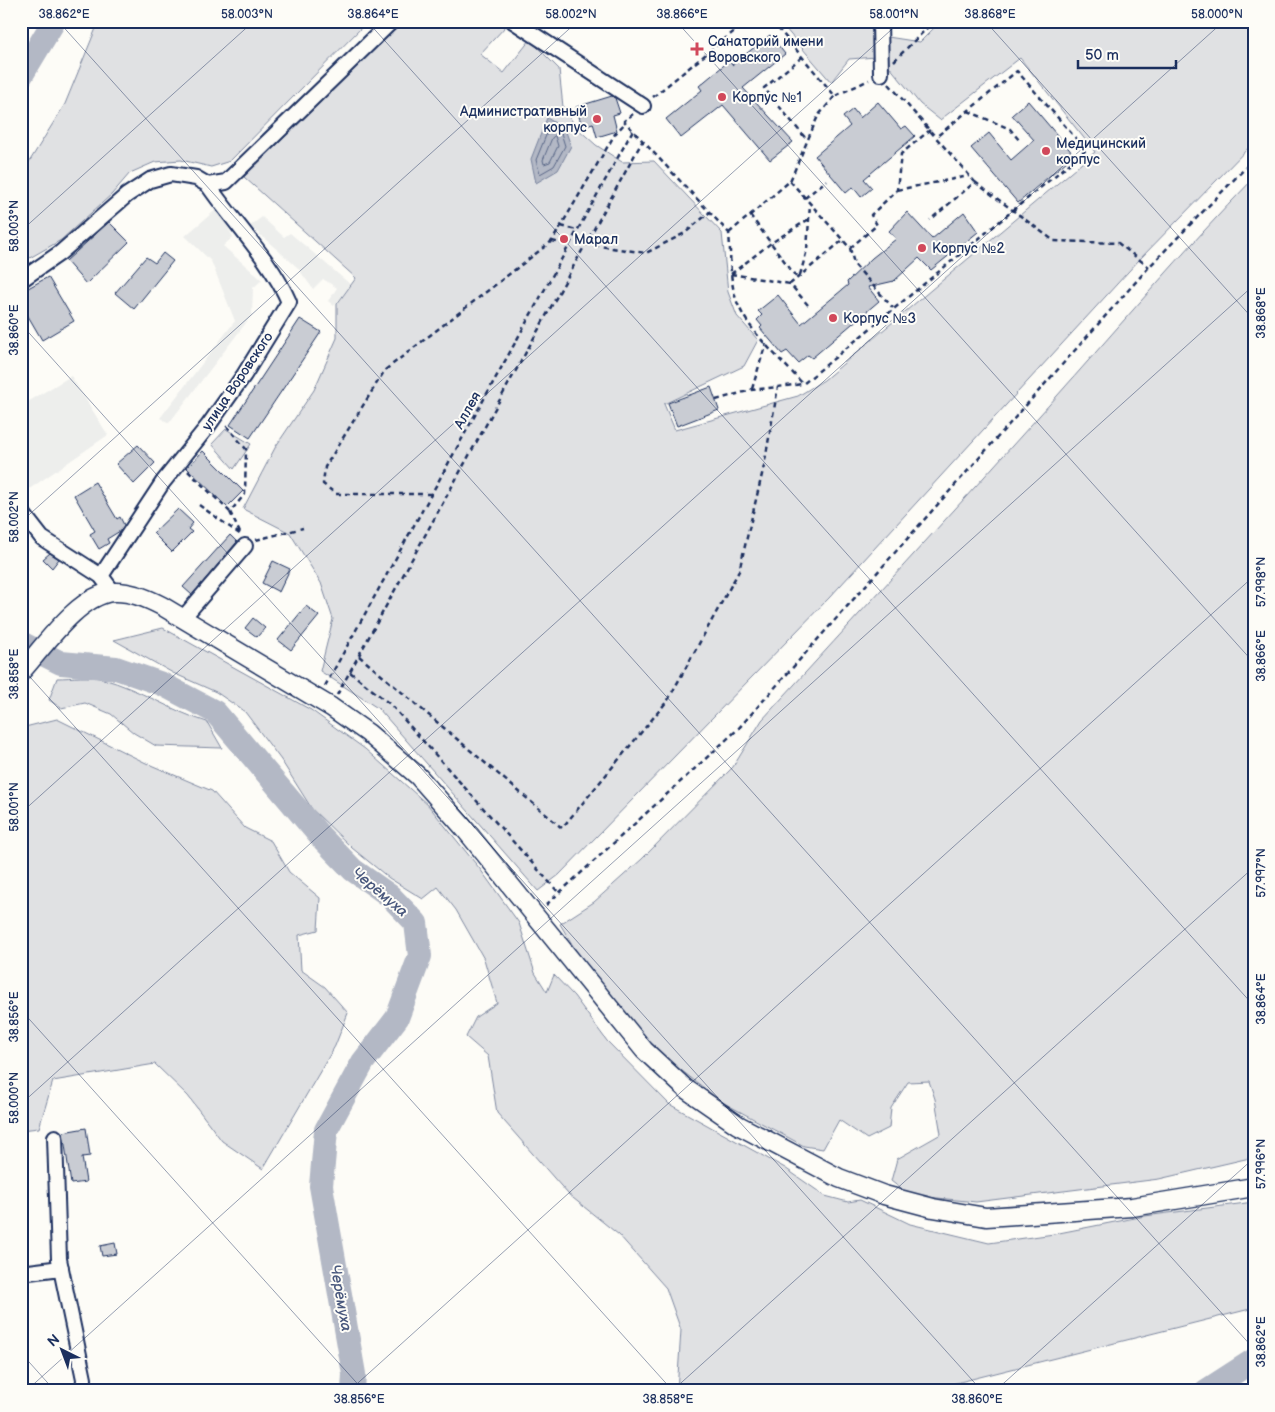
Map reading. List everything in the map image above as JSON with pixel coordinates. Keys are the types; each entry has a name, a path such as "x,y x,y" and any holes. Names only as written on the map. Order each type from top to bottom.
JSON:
{"main road":[{"path":"21,672 73,614 94,598 113,592 149,599 324,703 368,733 418,776 535,914 644,1050 686,1089 738,1125 839,1178 884,1195 933,1208 986,1217 1132,1207 1254,1187"}],"street":[{"path":"21,280 60,253 127,195 150,180 171,174 196,178 208,185 226,182 392,21"},
{"path":"512,21 642,106"},
{"path":"880,21 882,74"},
{"name":"улица Воровского","path":"101,576 179,461 217,414 244,375 289,302 280,280 230,217 208,185"},
{"path":"21,511 30,526 42,538 101,576 113,592"},
{"path":"183,618 246,540"},
{"path":"56,1137 61,1268 84,1379 83,1391"},
{"path":"21,1273 61,1268"}],"path":[{"path":"431,494 336,494 323,484 325,467 385,370 552,242 615,134 642,106 747,21"},
{"path":"772,21 835,96"},
{"path":"729,233 790,181 818,116 835,96 882,74 934,21"},
{"path":"802,56 764,88 808,140"},
{"path":"716,400 752,390 803,384 1086,150 1017,70 936,138"},
{"path":"882,74 969,176 1012,211 1054,241 1118,243 1149,266"},
{"path":"968,111 1010,129 1019,140"},
{"path":"626,122 729,233 731,274 735,298 743,318 803,384"},
{"name":"Аллея","path":"324,703 431,494 633,130"},
{"path":"897,190 901,154 930,130"},
{"name":"Аллея","path":"324,703 350,672 642,140"},
{"path":"535,914 738,729 1149,266 1254,159"},
{"path":"850,248 877,225 871,215 897,190 969,176"},
{"path":"805,198 827,180"},
{"path":"790,181 850,248 854,264 894,309"},
{"path":"930,220 975,182"},
{"path":"798,277 807,250 810,203"},
{"path":"585,244 646,253 685,233 710,212"},
{"path":"750,215 798,277"},
{"path":"731,274 771,243 809,219"},
{"path":"561,226 577,230"},
{"path":"790,284 843,240"},
{"path":"552,242 569,245"},
{"path":"731,274 790,284 808,305"},
{"path":"752,390 766,342"},
{"path":"359,656 562,828 668,700 739,572 764,466 778,387"},
{"path":"217,414 246,449 245,494 230,512"},
{"path":"179,461 230,512 246,540"},
{"path":"199,505 246,540 304,528"},
{"path":"350,672 391,705 559,893"}],"shaded area":[{"path":"99,21 368,21 230,161 211,167 181,160 155,162 130,173 112,194 61,240 21,263 21,175 65,104"},
{"path":"404,21 495,21 506,26 480,54 504,73 530,40 559,69 563,107 576,127 596,145 622,162 654,161 722,233 728,292 737,316 758,340 744,366 664,404 675,430 798,396 824,380 1095,152 1020,58 940,120 920,104 889,66 876,57 849,59 831,82 779,21 872,21 875,35 920,42 935,27 928,21 1254,21 1254,142 1139,260 829,598 559,875 538,891 379,709 320,671 333,619 321,583 290,533 243,509 276,446 314,390 337,338 337,304 356,278 244,177"},
{"path":"1254,178 1254,1157 1159,1179 976,1202 909,1195 891,1181 897,1159 941,1134 935,1099 929,1081 908,1082 891,1108 889,1128 867,1139 839,1120 823,1149 804,1146 722,1102 659,1053 591,976 560,924 594,902 642,859 733,767 762,720"},
{"path":"218,208 233,237 223,246 262,280 253,288 252,315 169,423 160,418 235,321 211,261 185,236"},
{"path":"262,217 284,237 290,233 351,285 334,306 328,301 337,288 323,279 313,289 297,267 250,226"},
{"path":"71,376 108,435 22,494 21,406"},
{"path":"226,429 251,444 234,469 212,444"},
{"path":"163,628 311,710 365,749 428,805 480,869 519,923 535,973 547,992 554,975 574,996 607,1041 669,1104 785,1168 825,1196 848,1202 860,1200 910,1224 989,1243 1054,1234 1145,1216 1254,1202 1254,1308 924,1391 677,1391 681,1330 666,1288 619,1235 568,1194 497,1113 488,1056 466,1037 476,1017 497,1003 484,959 456,910 438,887 423,899 389,878 352,848 312,809 281,760 245,712 216,692 173,673 114,640"},
{"path":"57,678 98,678 130,688 207,722 222,748 156,746 134,733 111,714 85,703 61,708 49,700"},
{"path":"57,719 146,763 212,791 245,828 271,841 289,872 320,898 318,930 299,935 301,970 325,987 348,1013 335,1046 263,1169 222,1141 188,1096 155,1064 53,1081 39,1128 21,1130 21,728"}],"water":[{"path":"547,118 565,129 571,146 558,170 536,183 531,159"}],"building":[{"name":"Корпус №1","path":"770,35 785,54 743,88 793,142 770,160 723,105 681,138 666,119 702,90 699,86 729,61 732,65"},
{"name":"Административный корпус","path":"612,96 615,98 620,113 613,115 617,131 597,137 593,123 582,126 576,107"},
{"name":"Медицинский корпус","path":"1028,101 1074,155 1018,203 971,148 989,133 1011,160 1034,140 1012,115"},
{"path":"878,102 901,129 906,126 915,136 864,179 872,188 861,197 853,187 846,193 815,156 850,126 843,117 853,109 860,118"},
{"path":"907,212 932,239 964,212 978,232 931,270 919,258 894,281 868,287 879,301 812,358 808,355 798,363 787,351 782,354 760,328 762,326 757,320 762,315 758,311 778,295 801,324 848,285 847,282 872,258 896,239 889,231"},
{"path":"109,222 129,242 86,284 66,261"},
{"path":"163,253 173,261 134,309 115,293 146,257 155,263"},
{"path":"48,277 74,321 42,340 21,304 21,292"},
{"path":"300,319 321,332 250,438 230,425"},
{"path":"711,387 719,410 677,426 668,403"},
{"path":"138,445 155,463 134,484 116,464"},
{"path":"203,451 243,491 227,507 187,468"},
{"path":"95,482 117,519 120,517 124,525 120,531 107,539 109,543 99,549 90,534 95,531 74,495"},
{"path":"178,509 193,523 188,529 192,532 172,552 153,533"},
{"path":"230,535 237,542 192,595 183,587"},
{"path":"50,553 59,559 52,568 43,559"},
{"path":"273,561 290,569 279,592 262,583"},
{"path":"306,606 319,616 291,650 278,640"},
{"path":"253,618 265,628 257,637 245,628"},
{"path":"86,1128 90,1156 82,1157 86,1182 71,1184 63,1132"},
{"path":"115,1243 117,1254 102,1256 100,1246"}],"waterway":[{"name":"Черёмуха","path":"21,76 54,21"},
{"name":"Черёмуха","path":"21,643 61,663 116,668 162,684 215,712 320,836 353,870 390,896 416,923 420,956 397,1018 363,1062 326,1130 321,1186 354,1374 353,1391"},
{"name":"Черёмуха","path":"1206,1391 1254,1360"}],"place":[{"name":"Санаторий имени Воровского","path":"697,49"},
{"name":"Корпус №1","path":"722,97"},
{"name":"Административный корпус","path":"597,119"},
{"name":"Медицинский корпус","path":"1046,151"},
{"name":"Марал","path":"564,239"},
{"name":"Корпус №2","path":"922,248"},
{"name":"Корпус №3","path":"833,318"}]}
